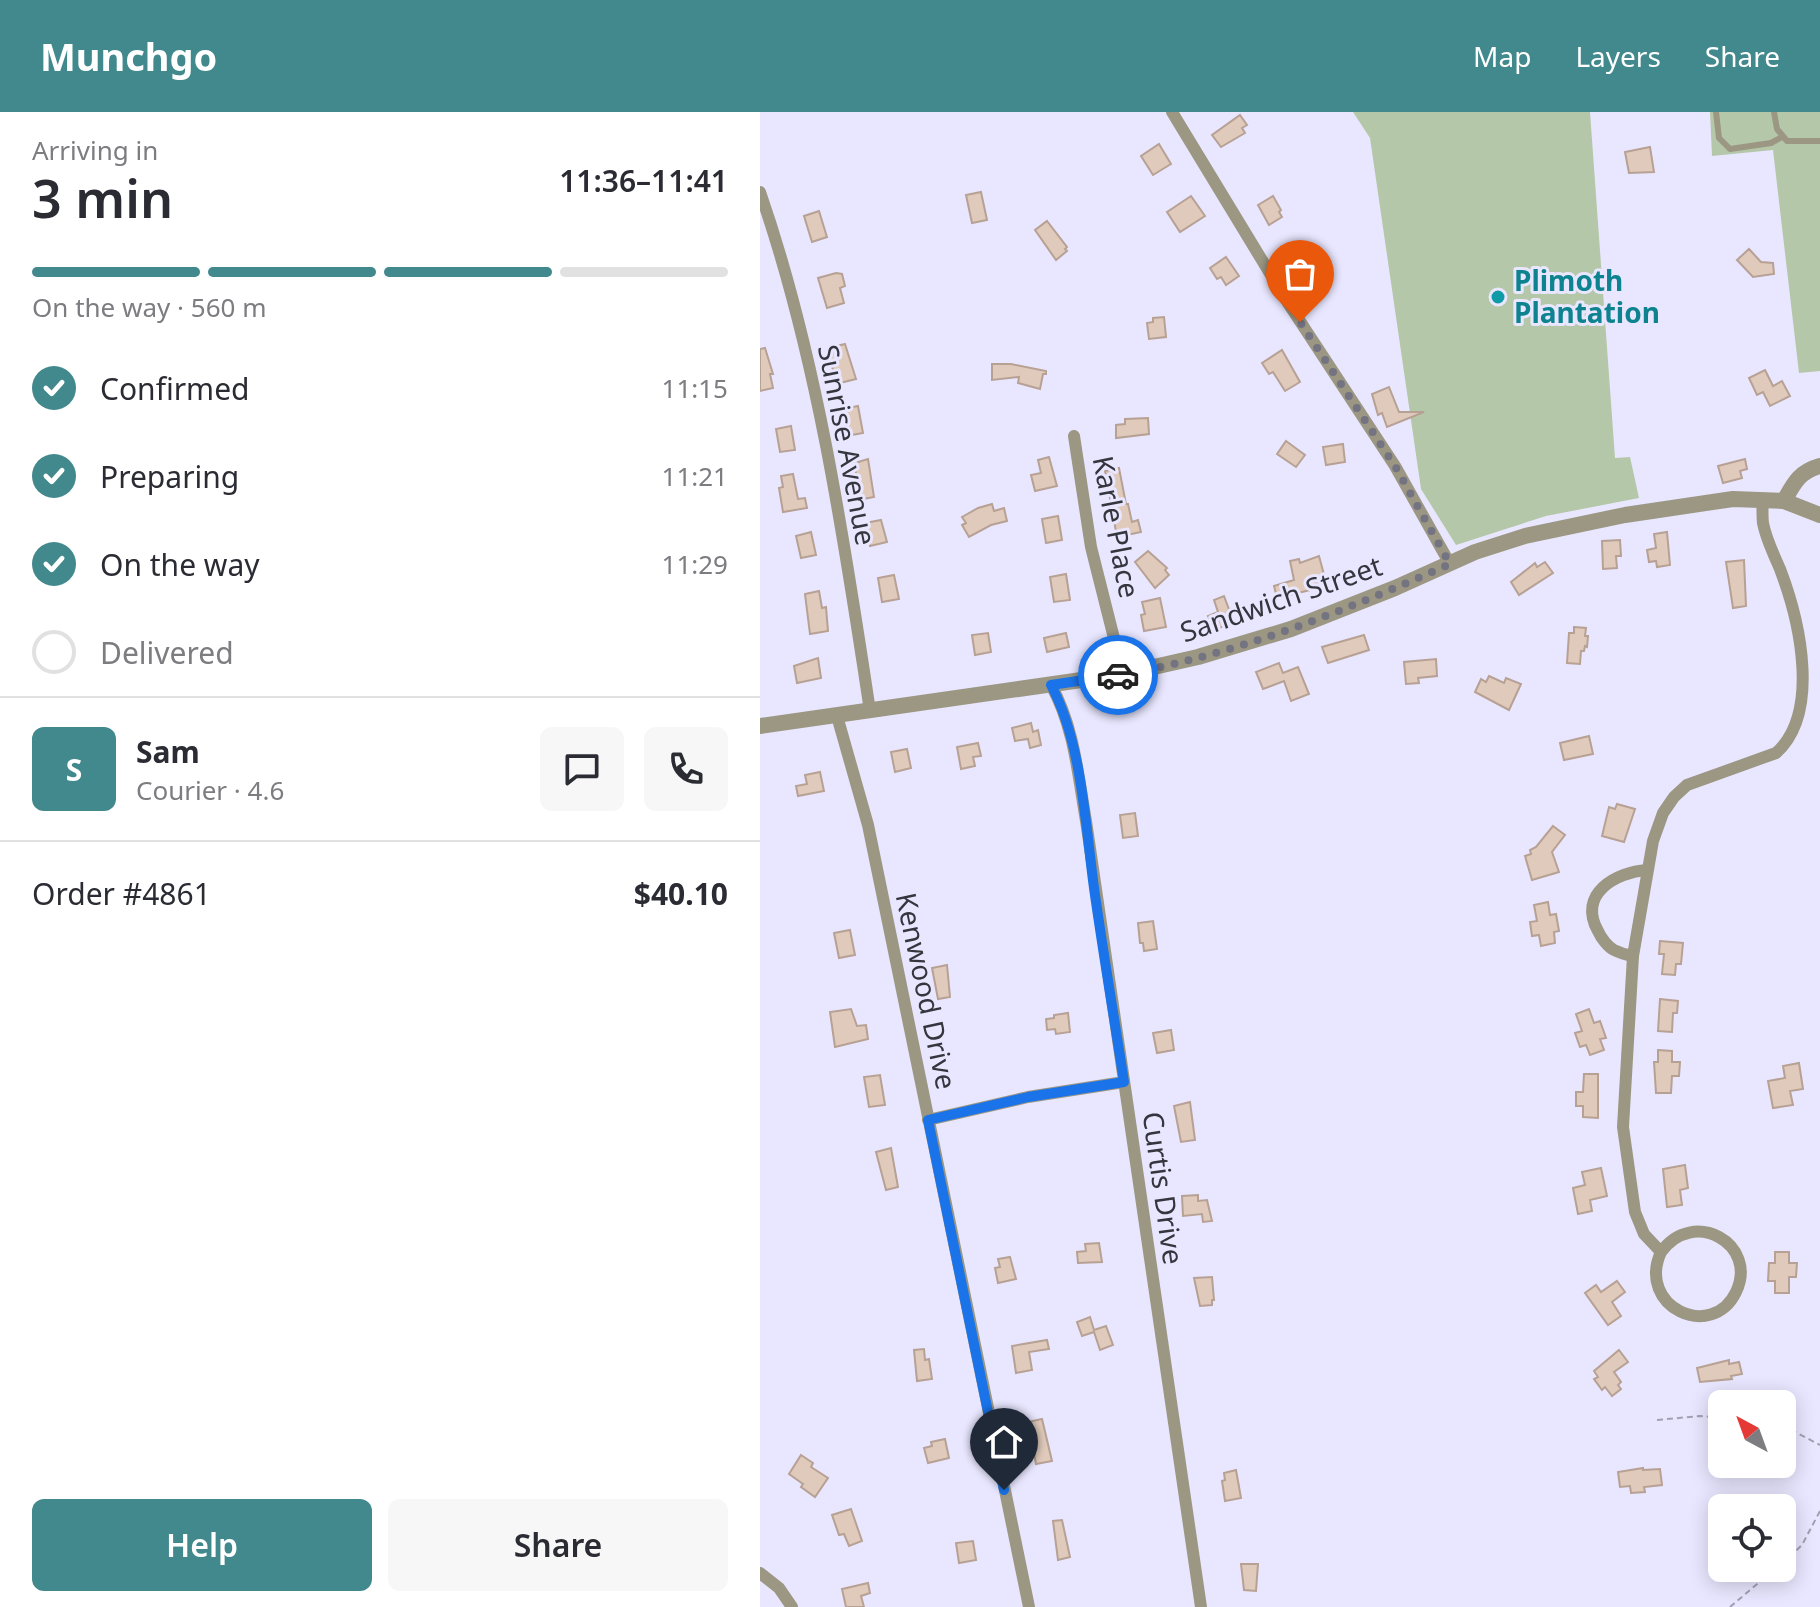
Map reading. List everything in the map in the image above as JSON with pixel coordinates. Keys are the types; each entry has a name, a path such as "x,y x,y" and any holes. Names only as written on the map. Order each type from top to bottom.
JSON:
{"street":[{"path":"1172,112 1288,303 1395,466 1450,564"},
{"name":"Sunrise Avenue","path":"760,192 786,274 809,368 839,521 870,711"},
{"name":"Karle Place","path":"1074,436 1091,547 1123,674"},
{"path":"1784,501 1797,478 1806,470 1820,466"},
{"name":"Sandwich Street","path":"760,726 1123,674 1216,652 1291,629 1514,539 1564,527 1725,499 1784,501 1820,515"},
{"path":"1661,1252 1644,1234 1635,1212 1625,1153 1624,1096 1633,956 1647,870 1663,813 1674,797 1687,785 1702,778 1788,746 1805,723 1811,707 1807,656 1790,597 1762,521 1762,499"},
{"name":"Curtis Drive","path":"1051,685 1061,703 1074,752 1201,1607"},
{"name":"Kenwood Drive","path":"837,716 868,825 1029,1607"},
{"path":"1633,956 1613,950 1600,936 1593,923 1594,902 1602,887 1617,876 1629,871 1647,870"},
{"path":"928,1120 1028,1097 1124,1082"},
{"path":"1702,1231 1718,1236 1732,1247 1739,1264 1739,1281 1732,1298 1719,1310 1702,1316 1675,1310 1662,1297 1655,1279 1661,1252 1672,1240 1686,1233 1702,1231"},
{"path":"760,1573 779,1588 792,1607"}],"lane":[{"path":"1716,112 1719,138 1730,149 1771,143 1782,137"},
{"path":"1774,112 1777,129 1787,141 1820,141"}],"path":[{"path":"1657,1420 1708,1417"},
{"path":"1796,1432 1820,1445"},
{"path":"1796,1551 1820,1511"},
{"path":"1730,1607 1759,1582"}],"green space":[{"name":"Plimoth Plantation","path":"1353,112 1590,112 1615,458 1630,457 1639,498 1546,516 1456,545 1421,489 1370,138"},
{"path":"1710,112 1820,112 1820,371 1799,373 1773,150 1712,156"}],"building":[{"path":"1240,115 1247,125 1242,128 1245,133 1221,147 1212,135"},
{"path":"1159,144 1171,164 1153,175 1141,156"},
{"path":"1650,147 1654,172 1629,173 1625,152"},
{"path":"981,192 987,220 972,223 966,195"},
{"path":"1191,196 1205,216 1180,232 1167,212"},
{"path":"1273,196 1282,217 1269,225 1258,205"},
{"path":"819,211 827,237 812,242 804,216"},
{"path":"1047,221 1067,247 1067,251 1056,260 1035,230"},
{"path":"1303,248 1311,264 1295,273 1287,257"},
{"path":"1749,249 1761,262 1773,263 1774,274 1753,277 1737,260"},
{"path":"1226,257 1239,276 1226,285 1221,277 1217,279 1210,268"},
{"path":"842,274 845,286 840,288 844,303 827,308 818,278"},
{"path":"1164,317 1166,337 1149,339 1147,323 1153,322 1153,318"},
{"path":"845,344 856,379 836,384 828,348"},
{"path":"765,348 773,374 770,374 773,388 760,391 760,349"},
{"path":"1282,350 1300,382 1285,391 1273,372 1269,374 1262,363"},
{"path":"992,364 1011,364 1046,371 1046,374 1043,374 1040,389 1018,383 1019,377 992,380"},
{"path":"1765,370 1773,386 1782,381 1790,396 1770,406 1763,392 1757,395 1749,378"},
{"path":"1389,387 1399,412 1424,412 1387,427 1382,413 1378,415 1372,394"},
{"path":"858,406 863,433 846,436 838,410"},
{"path":"1148,418 1149,434 1116,438 1116,425 1125,424 1125,419"},
{"path":"791,426 795,450 780,452 776,429"},
{"path":"1286,441 1305,455 1296,467 1277,454"},
{"path":"1343,444 1345,462 1326,465 1323,447"},
{"path":"1049,457 1057,486 1035,491 1031,475 1041,473 1038,460"},
{"path":"868,459 874,497 858,500 855,463"},
{"path":"1745,459 1747,469 1740,471 1742,478 1723,483 1718,466"},
{"path":"1119,468 1132,522 1138,520 1141,532 1117,537 1105,471"},
{"path":"793,474 798,499 805,498 807,508 783,512 779,488 783,487 781,476"},
{"path":"992,504 994,511 1004,508 1007,521 991,525 969,537 962,525 966,523 962,517"},
{"path":"1058,516 1062,540 1046,543 1042,519"},
{"path":"881,520 887,542 870,546 865,523"},
{"path":"811,532 816,555 801,558 796,536"},
{"path":"1667,532 1670,565 1657,567 1656,561 1649,562 1647,550 1656,548 1654,534"},
{"path":"1620,540 1621,556 1616,556 1617,568 1603,569 1602,541"},
{"path":"1148,551 1167,568 1165,570 1169,575 1155,588 1135,562"},
{"path":"1319,556 1327,586 1277,598 1274,586 1294,580 1290,561 1299,559 1300,563"},
{"path":"1744,560 1746,606 1733,608 1726,562"},
{"path":"1545,562 1553,573 1519,595 1511,582 1535,563 1537,567"},
{"path":"1066,574 1070,600 1054,602 1050,577"},
{"path":"894,575 899,599 882,602 878,578"},
{"path":"819,591 822,608 826,607 828,631 810,634 805,594"},
{"path":"1224,596 1234,623 1213,630 1208,616 1218,612 1214,600"},
{"path":"1160,598 1166,627 1144,631 1142,602"},
{"path":"1574,627 1586,628 1585,636 1588,636 1587,647 1581,651 1580,664 1567,663 1569,633 1574,633"},
{"path":"988,633 991,652 975,655 972,635"},
{"path":"1066,633 1069,647 1047,652 1044,638"},
{"path":"1364,635 1369,650 1328,663 1322,647"},
{"path":"818,658 821,678 797,683 794,666"},
{"path":"1436,659 1437,676 1418,678 1419,683 1406,684 1404,662"},
{"path":"1279,663 1283,673 1298,667 1309,694 1291,701 1284,681 1263,689 1256,672"},
{"path":"1489,676 1504,683 1506,678 1521,684 1509,710 1475,692 1481,679 1486,682"},
{"path":"1031,723 1033,732 1038,730 1041,745 1030,748 1028,739 1015,741 1012,728"},
{"path":"1589,736 1593,754 1564,760 1560,743"},
{"path":"978,743 981,756 973,757 975,766 961,769 957,747"},
{"path":"907,749 911,768 895,772 891,752"},
{"path":"820,772 824,791 798,796 796,786 807,784 805,775"},
{"path":"1617,804 1635,809 1624,842 1602,836 1609,807 1615,809"},
{"path":"1135,813 1138,836 1123,838 1120,815"},
{"path":"1553,826 1565,835 1552,852 1559,872 1532,880 1525,856 1531,854 1530,850"},
{"path":"1548,902 1550,915 1556,914 1559,931 1554,932 1555,943 1541,946 1539,935 1532,936 1530,922 1537,921 1534,905"},
{"path":"1153,921 1157,949 1144,951 1138,923"},
{"path":"850,930 855,955 839,958 834,933"},
{"path":"1660,941 1683,943 1681,964 1676,964 1675,975 1662,974 1664,954 1659,954"},
{"path":"947,965 950,997 938,999 932,968"},
{"path":"1660,999 1678,1001 1677,1013 1673,1013 1672,1032 1658,1031"},
{"path":"851,1009 857,1026 866,1025 868,1039 835,1047 830,1012"},
{"path":"1589,1009 1594,1023 1600,1021 1606,1038 1600,1039 1604,1050 1590,1055 1586,1045 1580,1047 1575,1033 1582,1031 1576,1014"},
{"path":"1068,1013 1070,1032 1056,1034 1055,1029 1047,1030 1046,1019"},
{"path":"1171,1030 1174,1050 1157,1053 1153,1033"},
{"path":"1658,1050 1672,1051 1672,1062 1680,1062 1679,1076 1672,1076 1671,1093 1656,1093 1654,1062 1658,1062"},
{"path":"1799,1063 1803,1089 1790,1091 1793,1105 1773,1108 1768,1081 1785,1078 1783,1066"},
{"path":"1584,1074 1598,1074 1598,1118 1583,1117 1583,1106 1576,1106 1576,1092 1583,1092"},
{"path":"880,1075 885,1105 869,1107 864,1077"},
{"path":"1190,1102 1195,1140 1181,1142 1174,1106"},
{"path":"891,1148 898,1187 886,1190 876,1152"},
{"path":"1685,1165 1688,1188 1680,1190 1682,1205 1667,1207 1663,1169"},
{"path":"1601,1168 1607,1196 1590,1200 1592,1211 1578,1214 1573,1188 1585,1185 1582,1172"},
{"path":"1198,1195 1198,1201 1207,1200 1212,1221 1203,1222 1202,1214 1183,1216 1182,1196"},
{"path":"1099,1243 1102,1262 1078,1263 1077,1252 1086,1251 1085,1244"},
{"path":"1775,1252 1789,1252 1789,1263 1797,1263 1796,1277 1789,1277 1789,1293 1775,1293 1775,1281 1768,1281 1769,1263 1775,1263"},
{"path":"1010,1257 1016,1279 998,1283 995,1268 1000,1267 998,1259"},
{"path":"1212,1277 1212,1305 1200,1306 1194,1278"},
{"path":"1617,1281 1625,1292 1612,1302 1621,1316 1608,1325 1585,1293 1596,1285 1601,1292"},
{"path":"1090,1317 1094,1330 1106,1326 1113,1345 1100,1350 1094,1332 1082,1336 1077,1322"},
{"path":"1047,1340 1049,1349 1029,1352 1032,1370 1016,1373 1012,1346"},
{"path":"924,1349 932,1379 917,1381 914,1350"},
{"path":"1619,1350 1628,1362 1614,1372 1621,1382 1618,1385 1621,1389 1612,1396 1605,1387 1602,1390 1594,1379 1598,1377 1594,1371"},
{"path":"1729,1360 1729,1364 1739,1362 1742,1374 1731,1376 1732,1379 1700,1382 1697,1368"},
{"path":"1042,1419 1052,1461 1036,1464 1028,1422"},
{"path":"945,1439 949,1458 928,1463 924,1448 932,1446 931,1442"},
{"path":"801,1455 813,1463 811,1467 828,1478 815,1497 789,1474"},
{"path":"1660,1469 1662,1485 1644,1487 1645,1492 1631,1493 1630,1486 1620,1487 1618,1472"},
{"path":"1236,1470 1241,1498 1225,1501 1224,1473"},
{"path":"851,1509 862,1541 849,1546 844,1534 839,1535 832,1515"},
{"path":"1062,1520 1070,1557 1058,1560 1053,1521"},
{"path":"973,1541 976,1560 959,1563 956,1543"},
{"path":"1241,1564 1258,1564 1256,1591 1244,1590"},
{"path":"868,1583 870,1593 861,1596 864,1607 846,1607 842,1589"}],"way so far":[{"path":"1118,675 1152,669 1272,635 1450,564 1395,466 1300,322"}],"place":[{"name":"Plimoth Plantation","path":"1498,297"}],"route":[{"path":"1004,1490 928,1120 1028,1097 1124,1082 1071,738 1061,703 1051,685 1118,675"}]}
